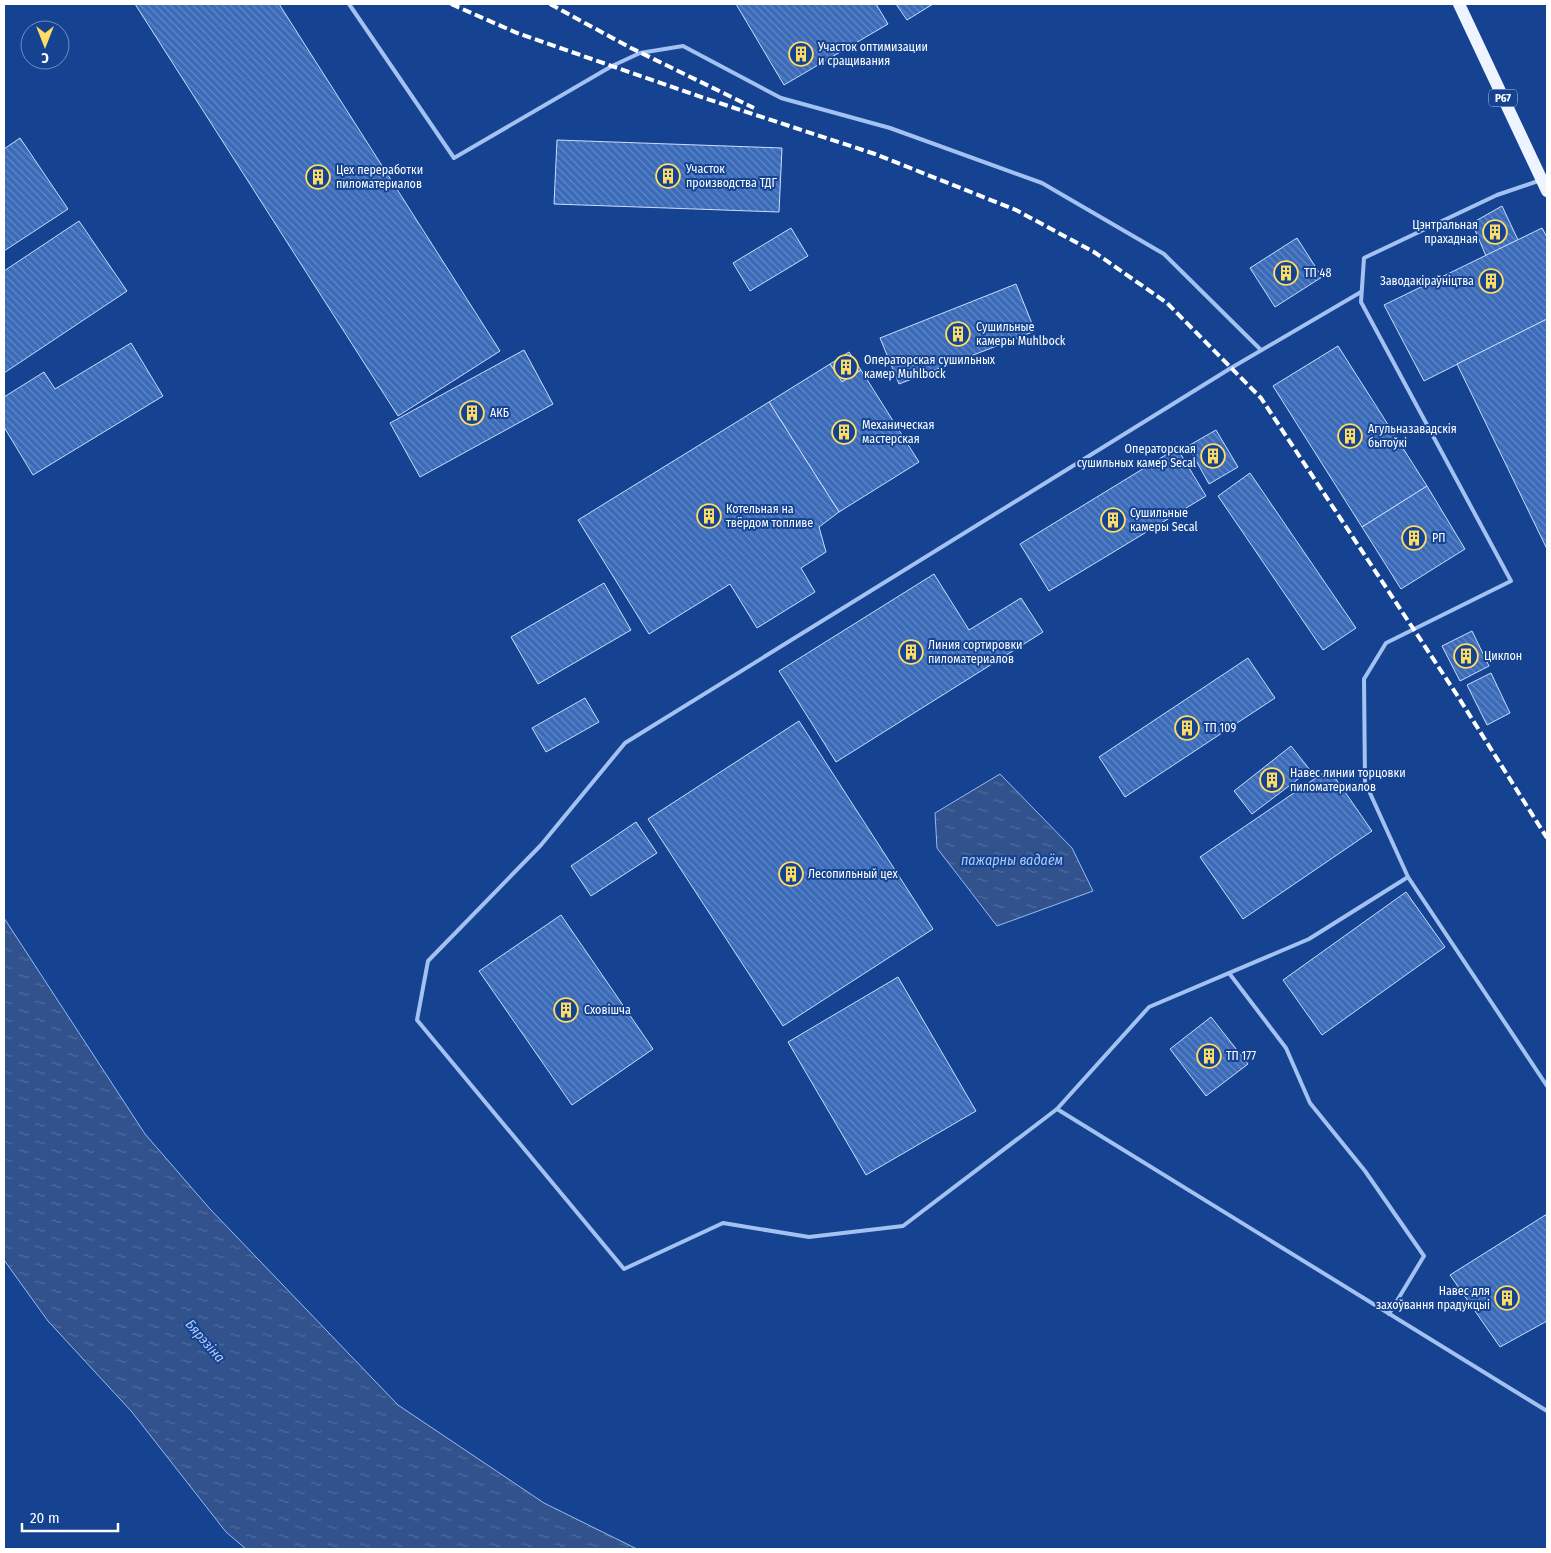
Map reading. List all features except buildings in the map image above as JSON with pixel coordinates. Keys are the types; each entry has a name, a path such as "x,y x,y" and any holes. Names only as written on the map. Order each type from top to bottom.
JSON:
{"main road":[{"name":"Р67","path":"1459,4 1545,183"}],"lane":[{"path":"349,4 454,158 612,66 640,53 683,46 781,98 890,128 1042,183 1164,254 1261,350"},
{"path":"1545,183 1497,195 1364,258 1361,302 1511,581 1386,643 1364,679 1365,782 1408,876 1547,1086"},
{"path":"1361,292 1261,350 625,743 541,844 428,961 417,1020 624,1269 723,1222 809,1237 904,1226 1057,1110 1149,1007 1309,939 1408,876"},
{"path":"1229,973 1286,1048 1310,1102 1365,1171 1424,1256 1389,1314"},
{"path":"1057,1110 1547,1411"}],"water":[{"name":"пажарны вадаём","path":"1000,774 1072,848 1093,891 997,926 937,848 935,813"},
{"name":"Бярэзіна","path":"4,918 145,1134 210,1209 398,1405 544,1503 637,1549 246,1549 226,1532 132,1412 48,1321 4,1260"}],"railway":[{"path":"451,4 517,33 704,98 875,154 1016,210 1094,252 1167,303 1261,398 1457,695 1547,838"},
{"path":"550,4 629,47 754,108"}],"place":[{"name":"Участок оптимизации и сращивания","path":"801,54"},
{"name":"Участок производства ТДГ","path":"668,176"},
{"name":"Цех переработки пиломатериалов","path":"318,177"},
{"name":"Цэнтральная прахадная","path":"1495,232"},
{"name":"ТП 48","path":"1286,273"},
{"name":"Заводакіраўніцтва","path":"1491,281"},
{"name":"Cушильные камеры Muhlbock","path":"958,334"},
{"name":"Операторская сушильных камер Muhlbock","path":"846,367"},
{"name":"АКБ","path":"472,413"},
{"name":"Механическая мастерская","path":"844,432"},
{"name":"Агульназавадскія бытоўкі","path":"1350,436"},
{"name":"Операторская сушильных камер Secal","path":"1213,456"},
{"name":"Котельная на твёрдом топливе","path":"709,516"},
{"name":"Сушильные камеры Secal","path":"1113,520"},
{"name":"РП","path":"1414,538"},
{"name":"Линия сортировки пиломатериалов","path":"911,652"},
{"name":"Циклон","path":"1466,656"},
{"name":"ТП 109","path":"1187,728"},
{"name":"Навес линии торцовки пиломатериалов","path":"1272,780"},
{"name":"Лесопильный цех","path":"791,874"},
{"name":"Сховішча","path":"566,1010"},
{"name":"ТП 177","path":"1209,1056"},
{"name":"Навес для захоўвання прадукцыі","path":"1507,1298"}]}
